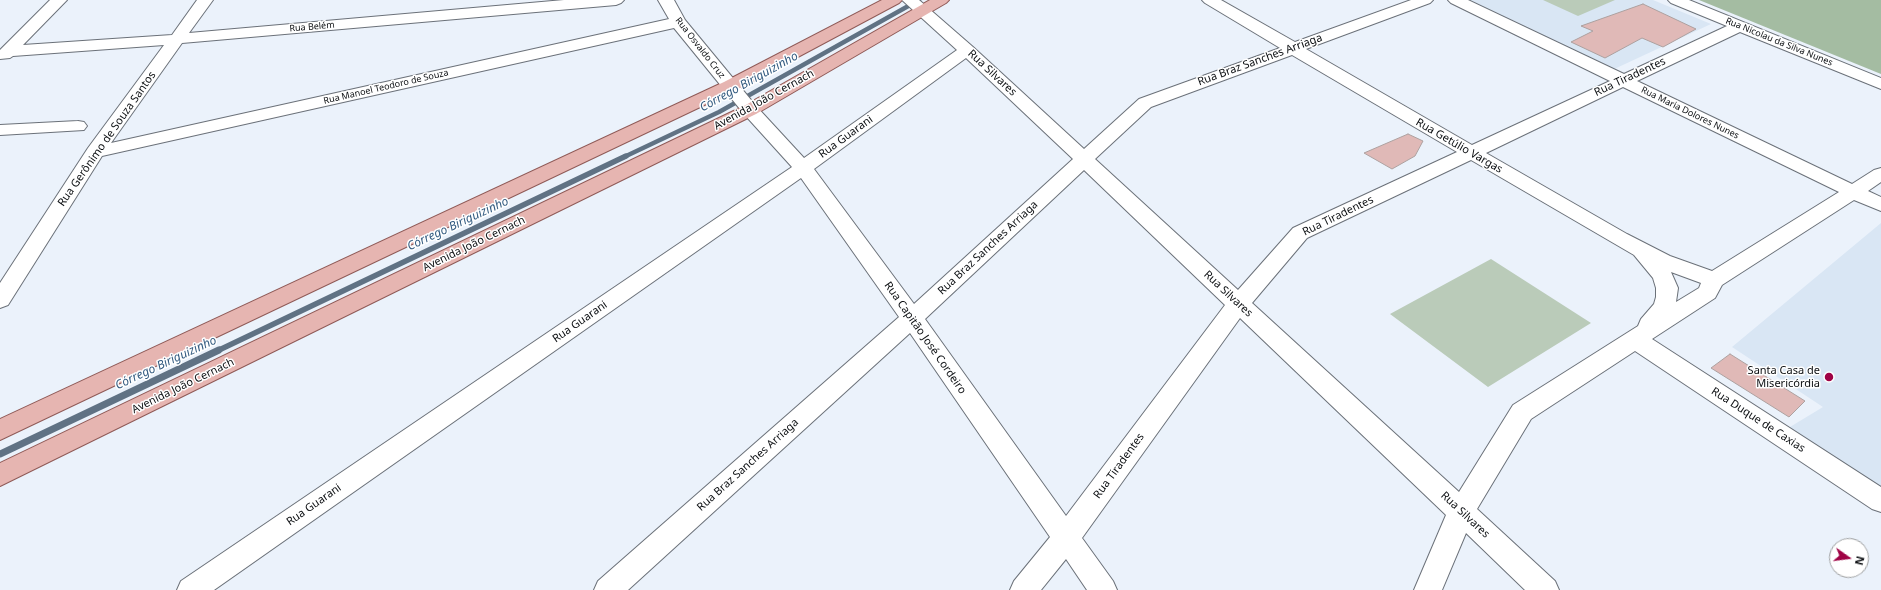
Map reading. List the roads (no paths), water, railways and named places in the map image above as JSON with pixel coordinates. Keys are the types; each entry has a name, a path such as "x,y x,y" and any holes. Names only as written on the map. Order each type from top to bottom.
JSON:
{"main road":[{"name":"Avenida João Cernach","path":"0,430 741,98 894,0"},
{"name":"Avenida João Cernach","path":"0,475 741,98 916,6 941,0"}],"street":[{"path":"4,55 60,0"},
{"name":"Rua Gerônimo de Souza Santos","path":"0,300 95,152 178,39 204,0"},
{"name":"Rua Belém","path":"4,55 616,0"},
{"name":"Rua Osvaldo Cruz","path":"666,0 678,22 741,98"},
{"name":"Rua Getúlio Vargas","path":"1210,0 1620,240 1662,261 1714,280"},
{"name":"Rua Braz Sanches Arriaga","path":"608,590 912,318 1145,103 1291,48 1425,0"},
{"name":"Rua Maria Dolores Nunes","path":"1456,0 1881,205"},
{"name":"Rua Nicolau da Silva Nunes","path":"1676,0 1881,84"},
{"name":"Rua Silvares","path":"916,6 968,50 1545,590"},
{"name":"Rua Manoel Teodoro de Souza","path":"95,152 678,22"},
{"name":"Rua Tiradentes","path":"1024,590 1066,538 1238,304 1300,233 1622,80 1740,26"},
{"name":"Rua Guarani","path":"191,590 803,168 968,50"},
{"name":"Rua Capitão José Cordeiro","path":"741,98 803,168 912,318 1103,590"},
{"path":"0,130 78,126"},
{"path":"1428,590 1461,512 1522,412 1707,293 1714,280 1881,174"},
{"path":"1620,240 1646,257 1663,278 1667,288 1667,297 1664,306 1636,340"},
{"name":"Rua Duque de Caxias","path":"1636,340 1881,500"}],"waterway":[{"name":"Córrego Biriguizinho","path":"624,157 719,112 919,0"},
{"name":"Córrego Biriguizinho","path":"217,351 626,156"},
{"name":"Córrego Biriguizinho","path":"0,454 219,350"}],"place":[{"name":"Santa Casa de Misericórdia","path":"1829,377"}]}
